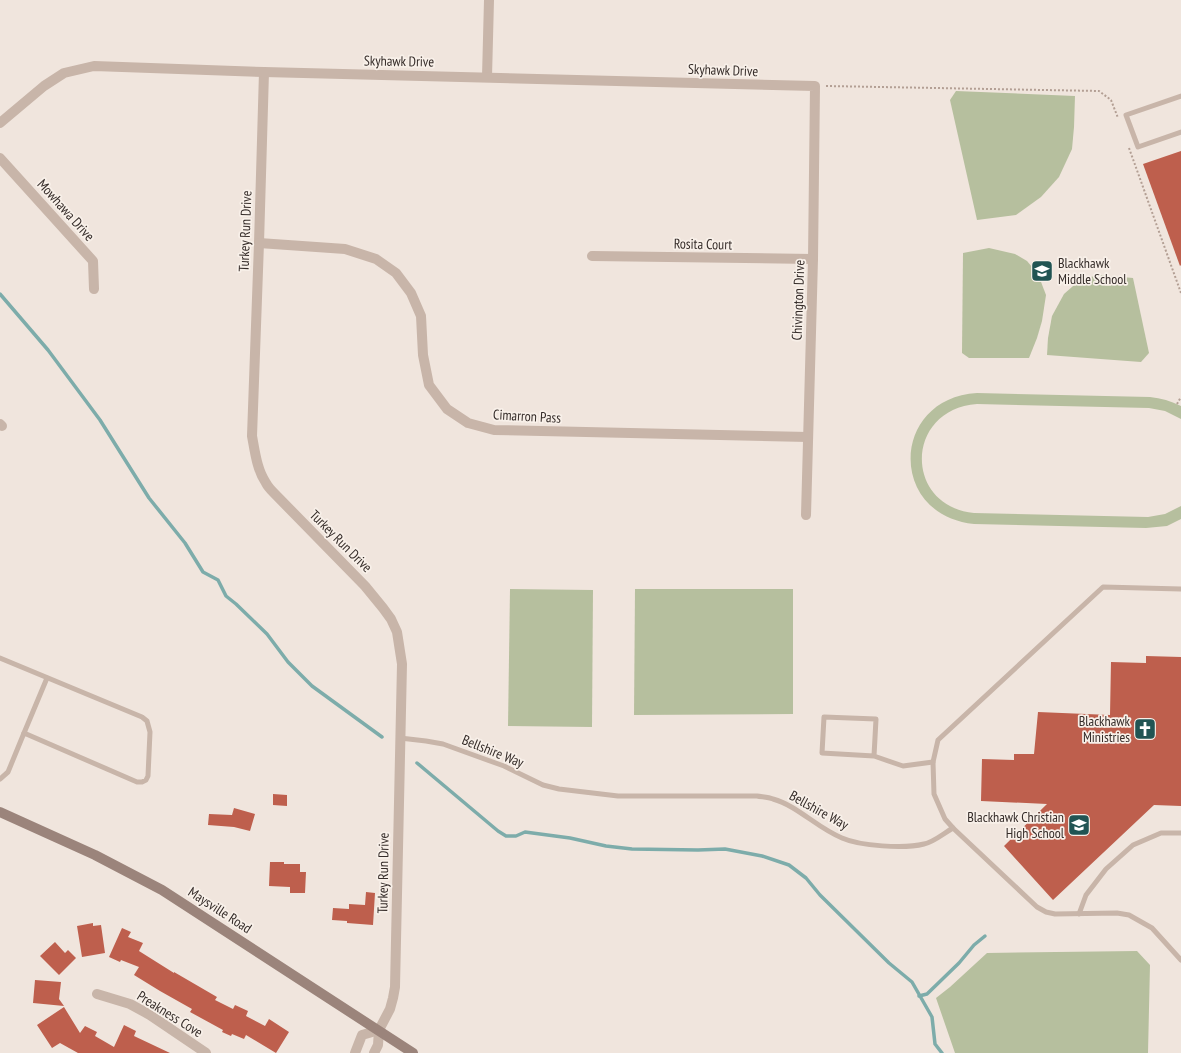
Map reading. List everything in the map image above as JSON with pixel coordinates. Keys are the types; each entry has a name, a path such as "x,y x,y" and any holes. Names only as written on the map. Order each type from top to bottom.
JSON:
{"main road":[{"name":"Maysville Road","path":"0,812 95,855 162,890 413,1053"}],"street":[{"path":"487,77 489,0"},
{"name":"Skyhawk Drive","path":"0,123 44,86 64,73 94,66 264,72 815,86"},
{"name":"Turkey Run Drive","path":"264,72 252,436 255,452 265,483 365,586 391,619 397,632 402,664 395,987 390,1009 378,1030"},
{"name":"Chivington Drive","path":"806,515 813,260 815,86"},
{"name":"Mowhawa Drive","path":"0,158 93,261 94,289"},
{"name":"Cimarron Pass","path":"259,243 346,249 376,259 396,274 411,294 421,316 422,355 429,384 447,409 468,423 494,430 808,437"},
{"name":"Rosita Court","path":"592,256 813,260"},
{"name":"Preakness Cove","path":"97,994 130,1004 150,1015 206,1053"},
{"path":"355,1053 362,1035 378,1030 378,1045 374,1053"}],"lane":[{"path":"1181,96 1126,115 1138,147 1181,132"},
{"path":"1181,589 1103,587 938,740 932,762 934,794 945,819 1038,908 1055,914 1118,913 1129,915 1152,928 1181,960"},
{"path":"0,658 142,717 146,721 150,732 148,776 146,780 137,782 24,733"},
{"path":"0,779 8,772 47,678"},
{"path":"874,756 876,719 824,717 822,754 874,756 903,766 932,762"},
{"name":"Bellshire Way","path":"400,738 443,744 504,766 543,785 559,789 618,796 758,796 773,799 796,810 841,838 860,844 907,846 924,844 953,828"},
{"path":"1080,914 1086,895 1106,869 1133,845 1161,833 1181,833"}],"path":[{"path":"815,86 1099,91 1111,100 1119,122"},
{"path":"1127,144 1181,293"},
{"path":"1178,404 1181,397"}],"green space":[{"path":"956,91 1075,96 1072,149 1059,177 1041,197 1016,215 977,220 950,100"},
{"path":"989,248 1015,254 1027,261 1038,274 1046,295 1042,321 1029,358 969,358 962,353 963,253"},
{"path":"1100,275 1133,278 1149,353 1141,362 1047,355 1052,316 1064,294 1081,279"},
{"path":"977,393 1154,397 1181,406 1181,419 1165,411 1149,408 977,404 953,410 936,422 926,439 922,458 925,477 934,494 951,507 974,513 1148,517 1165,514 1181,506 1181,519 1167,526 1146,528 974,524 946,516 926,500 914,480 911,457 915,434 928,414 949,400"},
{"path":"510,589 593,590 592,727 508,726"},
{"path":"635,589 793,589 793,714 634,715"},
{"path":"1137,951 1150,965 1148,1053 955,1053 936,998 987,953"}],"building":[{"path":"1181,151 1181,265 1180,266 1143,164"},
{"name":"Blackhawk Christian High School","path":"1146,656 1181,657 1181,806 1154,805 1053,900 1004,846 1047,804 981,801 982,759 1014,760 1014,754 1034,754 1038,712 1110,715 1111,662 1146,663"},
{"path":"273,794 287,795 287,806 273,805"},
{"path":"234,808 255,814 250,831 234,827 208,825 209,814 232,815"},
{"path":"270,862 300,864 300,872 306,872 305,893 290,893 290,887 269,886"},
{"path":"366,892 375,893 373,925 332,920 333,908 349,909 349,904 365,905"},
{"path":"93,923 93,926 101,925 105,953 82,957 77,926"},
{"path":"122,928 131,932 128,937 143,943 139,951 217,997 215,1000 233,1009 235,1005 248,1011 246,1016 265,1026 269,1019 289,1032 276,1053 246,1035 244,1039 222,1032 223,1030 190,1012 192,1009 134,975 139,967 121,960 120,962 109,957"},
{"path":"55,942 65,953 68,950 76,958 59,975 40,956"},
{"path":"35,980 61,982 59,999 64,1006 33,1003"},
{"path":"64,1007 80,1033 85,1026 97,1032 95,1036 114,1047 124,1025 136,1031 134,1036 170,1053 78,1053 60,1043 52,1048 37,1025"}],"waterway":[{"path":"0,294 48,350 100,420 149,498 185,543 203,572 218,580 226,596 267,634 288,662 312,686 382,737"},
{"path":"417,763 498,831 506,836 516,836 525,832 632,849 725,849 762,856 789,865 806,878 820,895 889,963 912,982 932,1017 935,1044 942,1053"},
{"path":"919,996 927,994 959,963 974,945 985,936"}],"place":[{"name":"Blackhawk Middle School","path":"1042,271"},
{"name":"Blackhawk Ministries","path":"1145,729"},
{"name":"Blackhawk Christian High School","path":"1079,825"}]}
